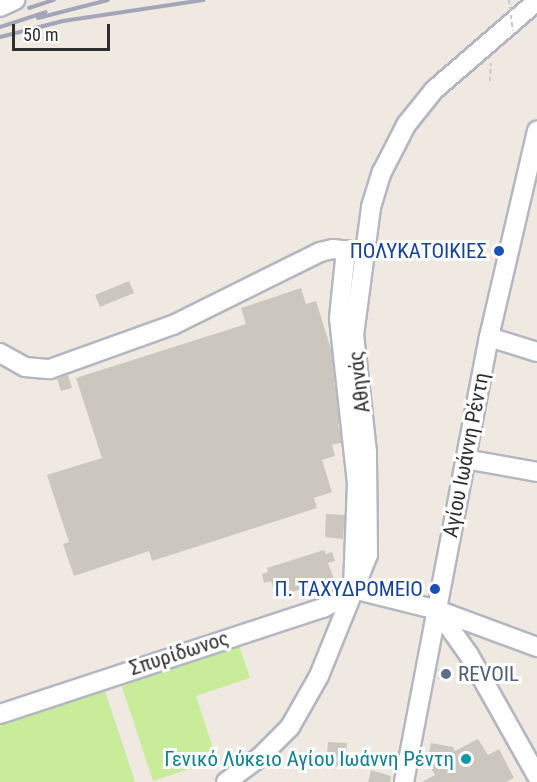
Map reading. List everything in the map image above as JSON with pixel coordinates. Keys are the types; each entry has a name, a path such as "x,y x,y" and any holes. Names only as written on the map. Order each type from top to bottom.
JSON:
{"street":[{"path":"0,7 15,0"},
{"name":"Αθηνάς","path":"226,782 260,758 290,727 319,676 357,590 368,555 370,529 367,452 354,335 364,252 376,187 406,125 449,75 537,1"},
{"name":"Αγίου Ιωάννη Ρέντη","path":"404,782 489,337 536,136"},
{"path":"346,250 339,318 357,484 352,577 357,590 437,610 537,647"},
{"path":"0,353 26,367 50,369 173,325 320,252 346,250 364,252"},
{"path":"489,337 537,352"},
{"path":"465,459 537,472"},
{"name":"Σπυρίδωνος","path":"0,714 323,608 357,590"},
{"path":"437,610 469,655 537,776"}],"path":[{"path":"509,0 513,31"},
{"path":"490,81 491,62"}],"green space":[{"path":"239,645 250,678 196,696 217,760 153,781 121,684"},
{"path":"105,691 135,782 0,782 0,725"}],"building":[{"path":"129,281 134,293 100,307 95,295"},
{"path":"301,288 306,304 316,301 341,381 334,383 344,416 338,425 344,442 332,445 335,456 322,460 332,492 314,498 317,508 152,561 149,551 74,576 63,544 69,542 47,475 102,458 76,378 246,324 241,308"},
{"path":"68,375 72,388 61,391 57,379"},
{"path":"326,514 345,515 343,539 325,537"},
{"path":"324,550 326,554 332,552 335,561 328,563 334,579 276,597 271,581 264,583 262,574 268,572 267,568"},
{"name":"REVOIL","path":"438,669 453,669 453,679 438,679"},
{"name":"Γενικό Λύκειο Αγίου Ιωάννη Ρέντη","path":"478,739 488,755 499,749 514,778 506,782 422,782 435,775 427,762 431,743 453,747 455,751"},
{"path":"328,742 347,743 345,766 326,765"},
{"path":"371,770 391,776 390,782 368,782"}],"railway":[{"path":"29,8 54,0"},
{"path":"38,18 108,0"},
{"path":"0,37 63,21 203,0"},
{"path":"0,27 46,12"}],"place":[{"name":"ΠΟΛΥΚΑΤΟΙΚΙΕΣ","path":"499,251"},
{"name":"Π. ΤΑΧΥΔΡΟΜΕΙΟ","path":"435,589"},
{"name":"REVOIL","path":"446,674"},
{"name":"Γενικό Λύκειο Αγίου Ιωάννη Ρέντη","path":"466,759"}]}
